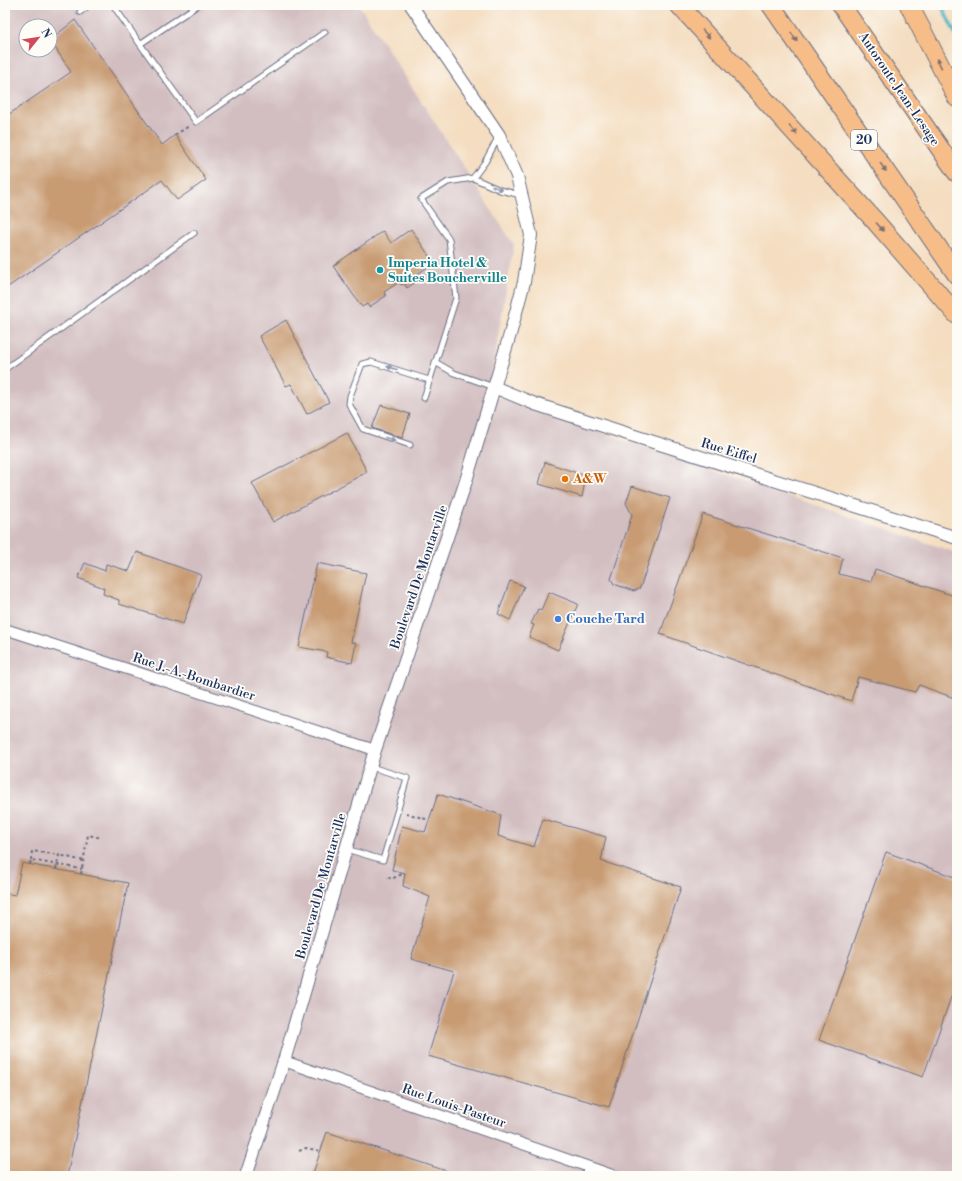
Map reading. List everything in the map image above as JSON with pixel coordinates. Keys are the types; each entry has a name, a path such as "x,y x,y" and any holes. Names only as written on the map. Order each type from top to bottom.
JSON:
{"highway":[{"path":"680,5 875,221 957,315"},
{"name":"20","path":"772,5 957,275"},
{"name":"Autoroute Jean-Lesage","path":"841,5 957,174"},
{"path":"909,5 957,98"}],"street":[{"name":"Boulevard De Montarville","path":"246,1176 284,1061 375,750 465,484 512,331 524,282 531,235 517,176 499,135 411,5"},
{"name":"Rue Eiffel","path":"494,387 535,404 957,538"},
{"name":"Rue J.-A.-Bombardier","path":"5,629 375,750"},
{"name":"Rue Louis-Pasteur","path":"284,1061 585,1171 615,1176"}],"lane":[{"path":"80,12 90,5"},
{"path":"113,5 196,122 325,32"},
{"path":"140,44 198,5"},
{"path":"473,178 485,162 499,135"},
{"path":"424,398 456,298 449,239 421,199 448,182 473,178 500,190 522,196"},
{"path":"5,369 194,233"},
{"path":"410,445 364,428 349,404 350,396 362,364 366,362 371,362 429,380"},
{"path":"435,362 454,372 494,387"},
{"path":"346,849 383,860 398,810 407,778 370,767"}],"path":[{"path":"175,135 196,122"},
{"path":"398,810 429,820"},
{"path":"81,874 88,835 102,838"},
{"path":"30,864 32,851 84,861"},
{"path":"56,869 59,855"},
{"path":"31,860 82,869"},
{"path":"388,877 392,879 405,873"},
{"path":"299,1151 306,1148 320,1151"}],"shaded area":[{"path":"5,5 359,5 514,245 488,394 957,553 957,1176 5,1176"}],"building":[{"path":"75,20 162,145 175,135 206,180 177,200 162,180 5,289 5,117 71,72 58,52 58,34"},
{"name":"Imperia Hotel & Suites Boucherville","path":"411,229 434,263 417,274 420,279 407,288 404,283 402,285 399,282 384,292 386,296 369,307 367,304 362,307 333,266 383,231 391,243"},
{"path":"286,320 329,402 307,414 291,384 286,386 259,336"},
{"path":"381,405 410,414 402,438 372,428"},
{"path":"347,433 367,472 273,522 252,483"},
{"path":"545,462 586,476 582,497 539,484"},
{"path":"632,486 670,498 640,588 634,591 614,584 611,579 632,515 626,503"},
{"path":"703,514 843,558 839,574 871,582 875,569 957,597 957,699 919,685 915,692 858,677 851,701 660,634"},
{"path":"137,552 201,575 183,624 119,604 119,600 103,594 104,588 78,578 85,563 105,571 106,564 129,571"},
{"path":"317,563 366,573 351,642 356,643 352,663 326,657 327,652 299,647"},
{"path":"510,581 524,586 510,620 498,614"},
{"path":"549,592 578,604 558,650 529,637 534,625 531,624 538,609 541,610"},
{"path":"438,794 501,815 498,836 534,847 543,819 606,837 601,861 681,887 609,1107 428,1056 454,971 411,959 430,897 403,886 405,873 392,870 402,826 425,832"},
{"path":"886,852 957,878 957,980 923,1077 819,1040"},
{"path":"22,863 128,883 67,1176 22,1176 5,1173 5,893 15,895"},
{"path":"327,1132 456,1174 456,1176 312,1176"}],"waterway":[{"path":"941,5 957,37"}],"place":[{"name":"Imperia Hotel & Suites Boucherville","path":"380,270"},
{"name":"A&W","path":"565,479"},
{"name":"Couche Tard","path":"558,619"}]}
